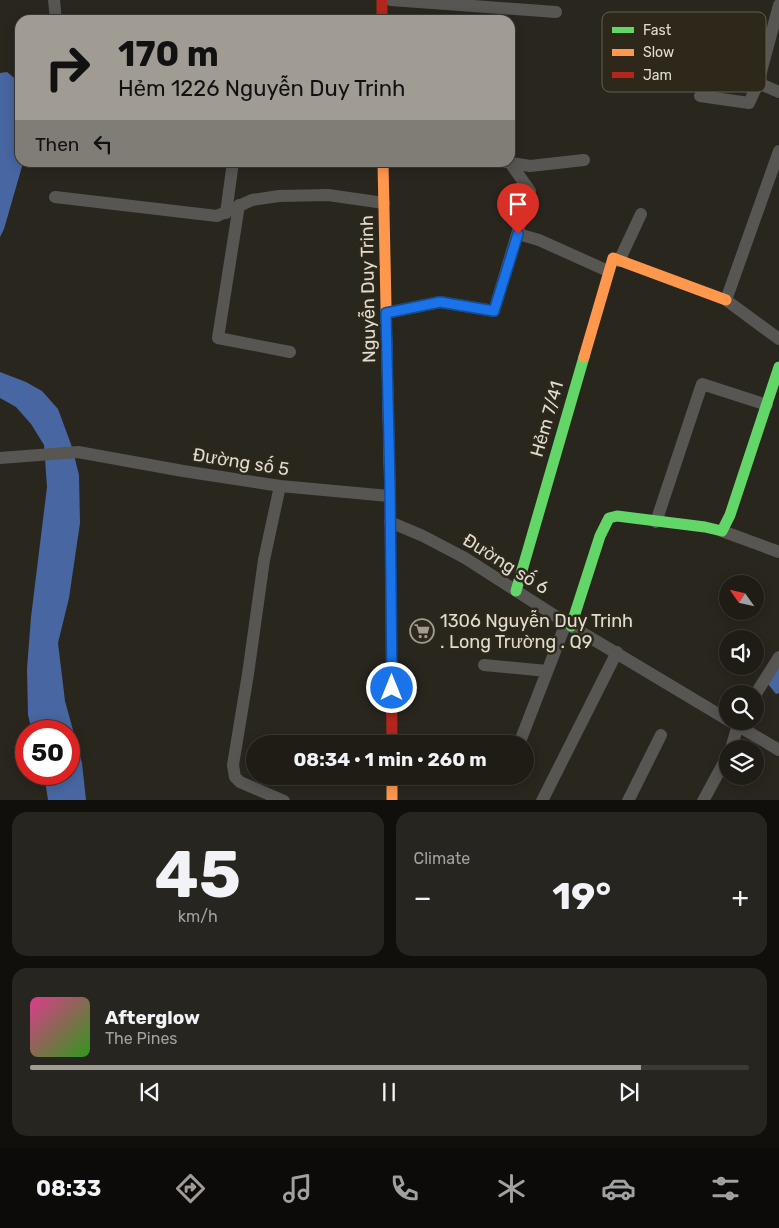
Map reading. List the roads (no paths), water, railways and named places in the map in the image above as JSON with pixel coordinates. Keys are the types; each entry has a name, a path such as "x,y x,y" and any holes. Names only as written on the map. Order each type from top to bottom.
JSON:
{"street":[{"path":"54,0 56,15"},
{"path":"382,0 382,15"},
{"path":"391,0 556,12"},
{"path":"766,55 779,9"},
{"path":"766,86 779,92"},
{"path":"700,96 750,103 754,92"},
{"path":"726,300 779,151"},
{"path":"515,164 530,166 584,160"},
{"path":"226,212 232,167"},
{"name":"Nguyễn Duy Trinh","path":"383,167 392,735"},
{"path":"386,313 440,302 494,311 530,191 512,167"},
{"path":"55,197 217,216 252,200 279,196 328,196 384,203"},
{"path":"239,205 218,338 290,352"},
{"path":"641,214 616,259 726,300 779,339"},
{"path":"518,234 539,240 608,271"},
{"name":"Hẻm 7/41","path":"516,591 608,271 616,259"},
{"path":"722,531 730,515 768,405 779,367"},
{"path":"656,522 702,384 768,405"},
{"name":"Đường số 5","path":"4,457 84,453 280,486 389,496"},
{"path":"280,486 264,560 233,765 235,777 240,782 284,800"},
{"path":"523,735 569,625 600,536 609,518 617,516 705,527 722,531 779,552"},
{"name":"Đường số 6","path":"390,522 466,558 569,625 719,714"},
{"path":"542,800 617,652"},
{"path":"761,685 779,657"},
{"path":"484,666 548,671"},
{"name":"Đường số 6","path":"746,730 779,750"},
{"path":"628,800 661,735"},
{"path":"703,800 719,771"},
{"path":"392,785 392,800"}],"water":[{"path":"7,72 15,79 15,167 22,167 0,237 0,73"},
{"path":"0,372 26,382 42,391 58,409 72,447 79,475 80,523 69,598 58,643 65,701 70,720 29,720 28,715 27,669 31,617 47,487 44,445 31,424 16,407 0,398"},
{"path":"779,664 779,693 776,694 768,684"},
{"path":"80,756 86,800 48,800 46,785 80,785"}],"place":[{"name":"1306 Nguyễn Duy Trinh . Long Trường . Q9","path":"422,631"}]}
